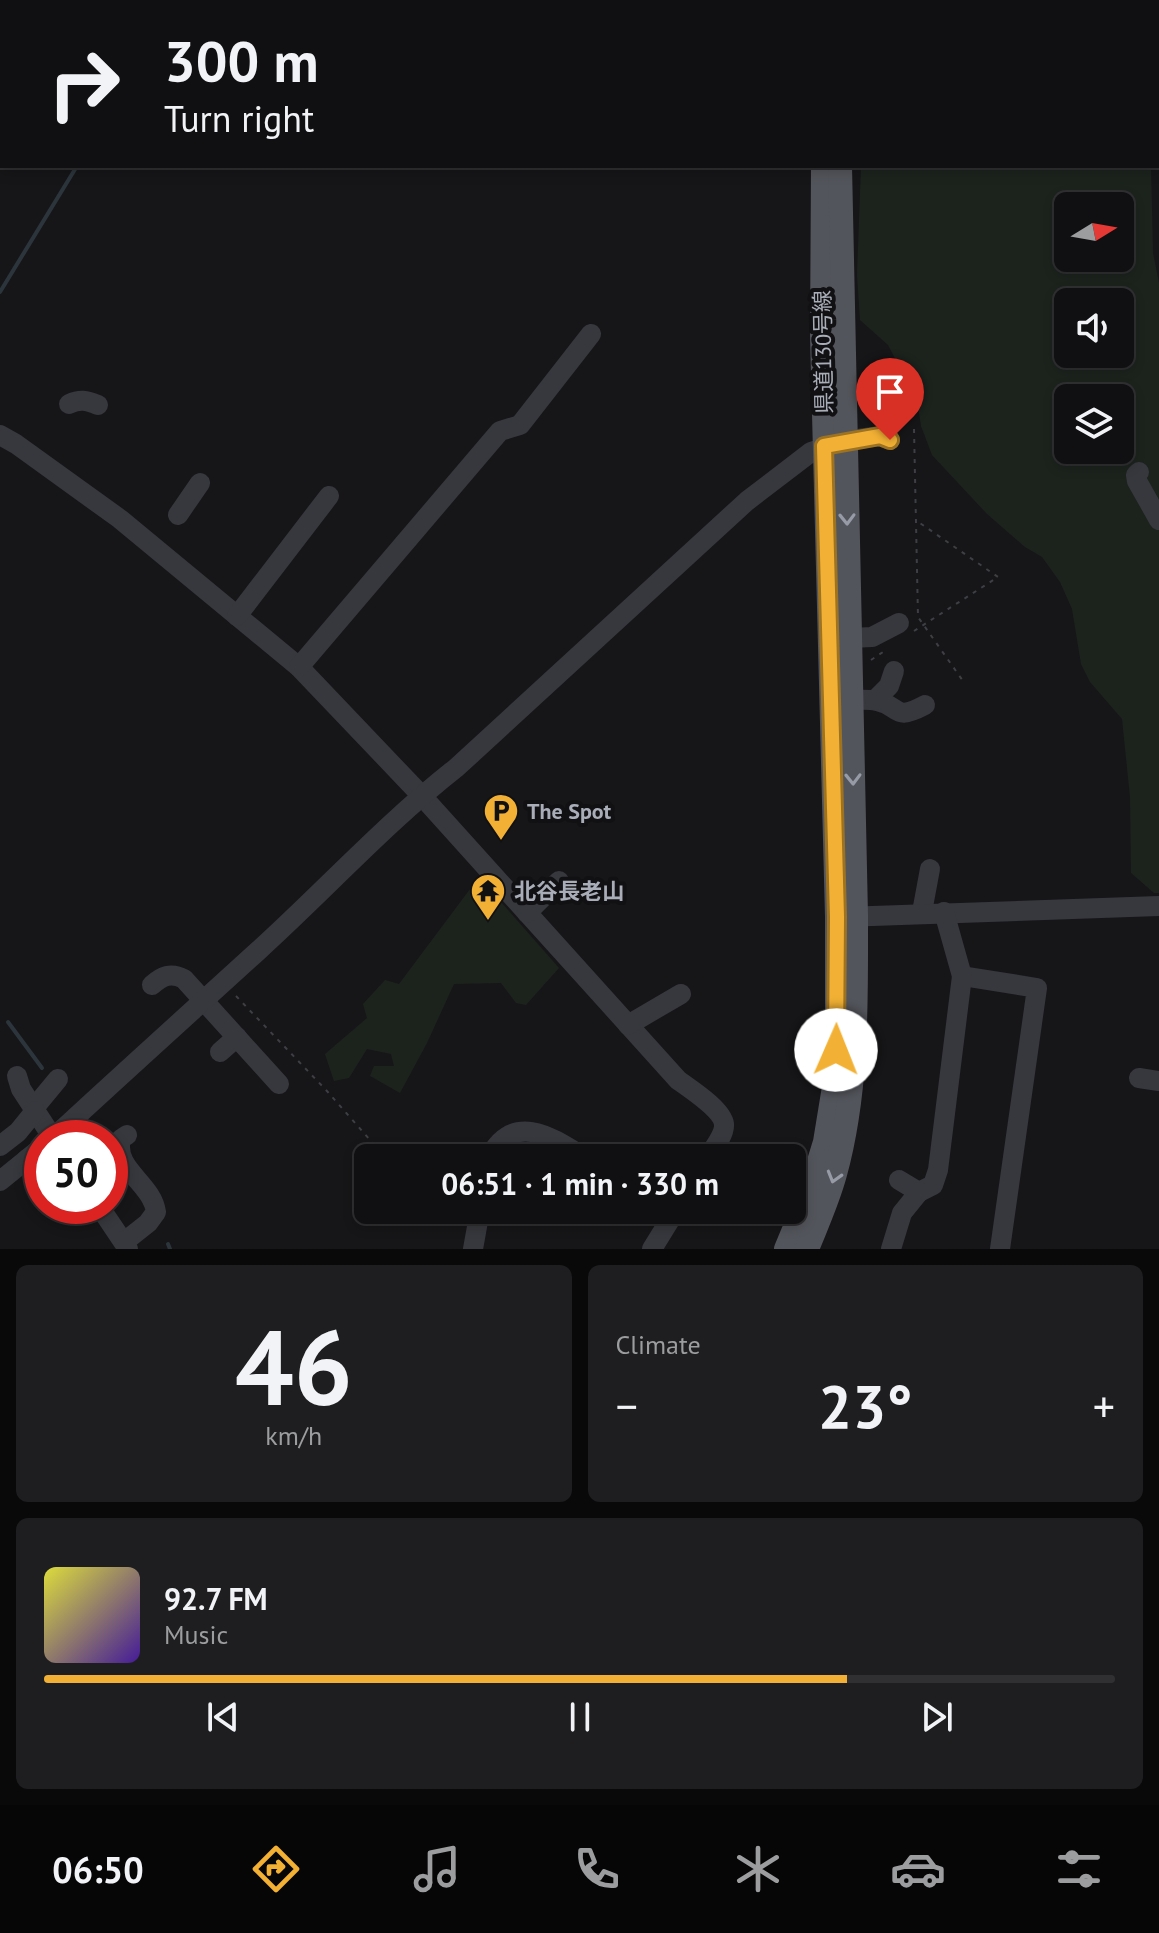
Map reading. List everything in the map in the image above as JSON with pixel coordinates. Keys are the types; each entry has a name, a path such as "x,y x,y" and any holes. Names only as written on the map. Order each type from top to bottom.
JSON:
{"main road":[{"path":"813,168 832,245"},
{"name":"県道130号線","path":"807,1249 835,1174 848,1114 856,1019 847,916 834,444 832,245 823,168"},
{"name":"県道130号線","path":"832,245 840,168"},
{"path":"832,245 847,209 848,168"},
{"name":"県道130号線","path":"786,1249 810,1191 832,1112 863,700 850,638 834,444"}],"lane":[{"path":"299,667 500,431 520,425 591,334"},
{"path":"69,404 86,400 98,405"},
{"path":"0,435 120,519 299,667 421,795 678,1080 719,1113 724,1123 715,1144"},
{"path":"72,1120 259,950 421,795 456,768 747,501 811,452 834,444 880,436 890,440"},
{"path":"1139,472 1137,481 1159,520"},
{"path":"178,515 200,483"},
{"path":"237,616 329,496"},
{"path":"850,638 872,637 906,627"},
{"path":"863,700 889,686 894,671"},
{"path":"863,700 903,713 925,705"},
{"path":"922,912 930,869"},
{"path":"527,913 559,881"},
{"path":"847,916 1159,906"},
{"path":"891,1249 902,1213 919,1192 933,1185 938,1170 962,976 944,912"},
{"path":"152,985 167,975 176,974 279,1084"},
{"path":"962,976 1037,988 1000,1249"},
{"path":"628,1025 681,994"},
{"path":"220,1052 237,1037"},
{"path":"17,1076 21,1089 42,1120"},
{"path":"0,1146 18,1132 58,1079"},
{"path":"501,1144 524,1131 548,1136 561,1144"},
{"path":"0,1181 24,1161"},
{"path":"111,1224 126,1245 156,1212 155,1203 128,1168"},
{"path":"899,1180 919,1192"},
{"path":"473,1249 477,1224"},
{"path":"652,1249 667,1224"}],"path":[{"path":"914,429 918,617 963,681"},
{"path":"906,627 923,624 998,577 916,521"},
{"path":"869,662 891,647"},
{"path":"230,989 373,1144"}],"shaded area":[{"path":"861,168 1151,168 1153,253 1159,283 1159,893 1154,893 1131,873 1130,797 1122,719 1090,682 1081,664 1072,609 1060,582 1042,557 1025,547 987,514 932,455 921,426 917,400 888,345 860,320 857,275"},
{"path":"479,877 559,968 526,1005 516,1003 501,983 454,984 400,1093 370,1076 374,1066 394,1066 391,1054 367,1049 349,1078 334,1081 325,1054 367,1018 363,1004 385,980 399,984"}],"waterway":[{"path":"0,292 76,168"},
{"path":"8,1022 42,1068"},
{"path":"168,1244 170,1249"}],"place":[{"name":"The Spot","path":"501,842"},
{"name":"北谷長老山","path":"488,922"}],"route":[{"path":"836,1050 837,917 824,446 880,436 890,440"}]}
